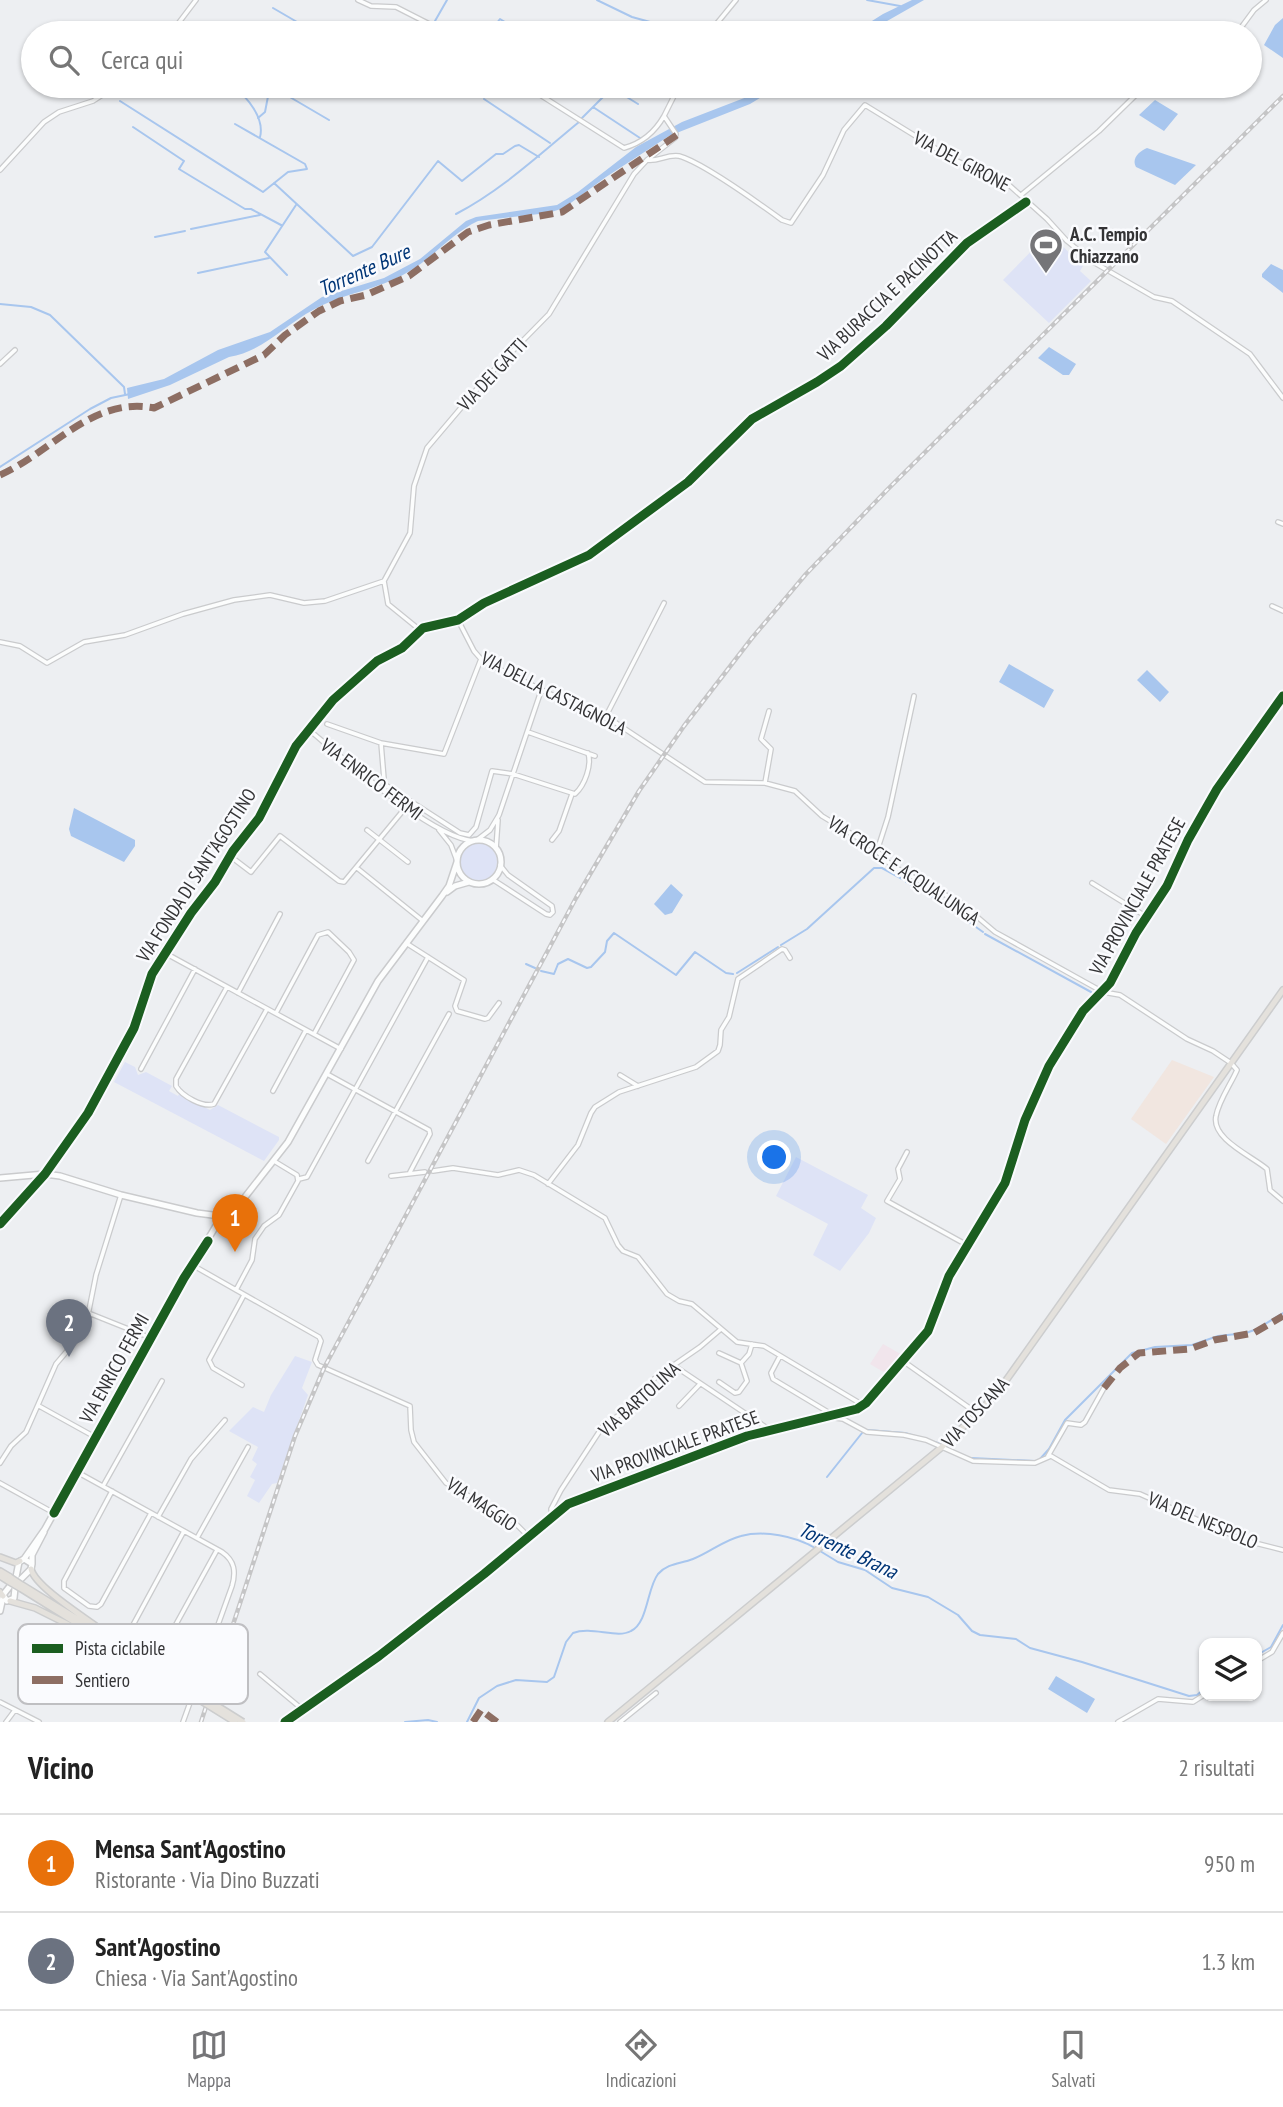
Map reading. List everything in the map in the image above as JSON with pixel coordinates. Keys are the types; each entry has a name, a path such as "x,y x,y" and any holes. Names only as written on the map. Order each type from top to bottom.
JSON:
{"main road":[{"name":"VIA TOSCANA","path":"608,1722 942,1447 978,1414 1012,1372 1283,990"},
{"path":"0,1557 16,1563 22,1560"},
{"path":"31,1566 33,1575 92,1624"},
{"path":"0,1573 82,1624"},
{"path":"10,1601 35,1608 70,1624"},
{"path":"207,1704 234,1722"},
{"path":"213,1704 243,1722"}],"street":[{"path":"180,21 195,0"},
{"path":"358,0 371,6 396,7 423,21"},
{"path":"719,21 736,0"},
{"path":"1246,21 1266,0"},
{"path":"0,170 44,122 59,112 98,98"},
{"path":"544,98 624,148 634,146 653,133 673,98"},
{"path":"1021,195 1099,131 1133,98"},
{"name":"VIA DEL GIRONE","path":"647,160 655,161 671,155 682,157 791,223 823,175 844,130 865,105 953,159 1001,180 1021,195 1093,262 1154,298 1172,302 1250,354 1283,398"},
{"name":"VIA DEI GATTI","path":"384,581 410,533 414,486 427,448 488,376 549,314 632,177 647,160 676,138 664,116"},
{"name":"VIA BURACCIA E PACINOTTA","path":"420,630 458,620 484,603 580,561 695,476 752,419 841,366 886,326 967,243 1026,202"},
{"path":"0,364 15,350"},
{"path":"0,642 20,646 47,663 84,642 125,635 183,614 234,600 270,596 304,603 325,601 384,581 388,604 420,630"},
{"path":"606,718 664,603"},
{"path":"1272,606 1283,611"},
{"name":"VIA DELLA CASTAGNOLA","path":"458,620 470,645 481,659 541,690 606,718 664,755"},
{"name":"VIA FONDA DI SANT'AGOSTINO","path":"0,1224 45,1174 97,1098 136,1023 150,977 230,856 259,818 292,753 308,729 332,700 377,661 402,648 420,630"},
{"path":"327,724 381,743 444,754 481,659"},
{"path":"492,879 546,914 553,912 552,906 508,875 500,865 496,849 499,815 541,690"},
{"path":"877,851 888,817 914,696"},
{"name":"VIA PROVINCIALE PRATESE","path":"285,1722 379,1656 573,1502 728,1443 863,1405 928,1331 941,1294 1005,1183 1025,1120 1049,1066 1083,1011 1110,983 1126,950 1167,886 1188,840 1217,789 1283,696"},
{"path":"765,783 771,750 761,739 769,711"},
{"name":"VIA ENRICO FERMI","path":"308,729 405,807 457,838 475,841"},
{"path":"527,732 596,756"},
{"path":"381,743 385,791"},
{"path":"384,784 460,833 469,835 476,827 492,771 513,774 572,794 577,793 581,787 590,762 588,753"},
{"name":"VIA CROCE E ACQUALUNGA","path":"664,755 705,782 765,783 795,790 822,816 877,851 891,865 962,904 995,932 1103,992 1120,995 1186,1039 1210,1049 1231,1063"},
{"path":"552,840 559,831 572,794"},
{"path":"230,856 251,872 280,836 341,882 345,881 405,807"},
{"path":"428,957 307,1177 299,1178 274,1161 295,1132 374,988 442,896 462,848 488,832 499,815"},
{"path":"438,828 449,842 462,876 469,882"},
{"path":"367,830 408,862"},
{"path":"475,841 488,842 496,849"},
{"path":"442,896 455,886 469,882 482,884 492,879 500,865"},
{"path":"357,868 423,921"},
{"path":"1092,883 1147,917"},
{"path":"238,993 280,914"},
{"path":"276,1013 319,934 328,932 349,951 354,960 314,1034"},
{"path":"406,943 465,981 454,1006 457,1011 485,1019 499,1003"},
{"path":"548,1184 578,1145 593,1109 616,1093 692,1069 714,1054 720,1045 721,1032 729,1017 738,979 782,949 790,958"},
{"path":"165,953 341,1049"},
{"path":"141,1069 195,969"},
{"path":"227,987 178,1076 175,1084 178,1091 206,1106 214,1104 267,1009"},
{"path":"368,1161 449,1014"},
{"path":"273,1091 306,1030"},
{"path":"1231,1063 1237,1070 1216,1114 1217,1129 1223,1138 1267,1169 1270,1191 1283,1200"},
{"path":"327,1074 429,1130 430,1133 410,1172"},
{"path":"620,1075 638,1086"},
{"path":"907,1152 898,1169 901,1179 887,1201 967,1245"},
{"name":"VIA ENRICO FERMI","path":"1,1609 2,1595 31,1566 32,1555 45,1529 192,1265 221,1221 274,1161"},
{"path":"433,1171 453,1168 498,1175 523,1170 606,1218 618,1245 623,1251 638,1257 667,1294 692,1304 737,1342 762,1346 863,1405"},
{"path":"391,1176 425,1172"},
{"path":"0,1178 45,1174 68,1177 121,1195 208,1215 221,1221"},
{"path":"236,1290 253,1258 255,1239 263,1227 279,1214 299,1178"},
{"path":"0,1463 10,1446 26,1432 54,1367 85,1330 96,1275 121,1195"},
{"path":"192,1265 244,1295 209,1360 213,1368 242,1385"},
{"name":"VIA MAGGIO","path":"244,1295 321,1339 315,1358 317,1363 410,1406 414,1442 446,1483 513,1521 529,1537"},
{"path":"90,1313 150,1338"},
{"name":"VIA BARTOLINA","path":"552,1516 552,1507 561,1490 603,1426 625,1411 655,1378 721,1329"},
{"path":"741,1363 749,1354 752,1345"},
{"path":"719,1353 741,1363 747,1381 739,1392 719,1382"},
{"path":"780,1356 771,1373 773,1379 830,1416 867,1432 912,1437 972,1461 1035,1463 1048,1456 1067,1423 1081,1425 1085,1422 1104,1388"},
{"path":"904,1361 978,1414"},
{"path":"673,1365 770,1430"},
{"path":"103,1486 162,1381"},
{"path":"679,1406 700,1384"},
{"path":"39,1406 96,1437"},
{"path":"969,1408 969,1423"},
{"path":"158,1517 195,1454 225,1420"},
{"path":"197,1538 248,1447"},
{"name":"VIA DEL NESPOLO","path":"1048,1456 1065,1463 1109,1490 1144,1495 1242,1540 1283,1550"},
{"path":"77,1472 226,1555 232,1562 234,1577 217,1624"},
{"path":"0,1483 54,1513"},
{"path":"112,1491 65,1578 64,1588 89,1606 99,1606 151,1513"},
{"name":"VIA ENRICO FERMI","path":"1,1609 14,1598 15,1583 22,1560 45,1529"},
{"path":"133,1624 184,1531"},
{"path":"176,1624 217,1550"},
{"path":"22,1560 31,1566"},
{"path":"2,1595 10,1601"},
{"path":"1262,1658 1272,1652 1283,1633"},
{"path":"260,1674 302,1709"},
{"path":"620,1722 656,1693"},
{"path":"1118,1722 1158,1699 1193,1702 1199,1698"},
{"path":"0,1702 39,1722"},
{"path":"183,1722 189,1704"},
{"path":"6,1722 15,1710"}],"shaded area":[{"name":"A.C. Tempio Chiazzano","path":"1049,233 1083,266 1080,271 1091,281 1049,323 1003,280"},
{"path":"478,843 491,849 497,862 491,875 478,881 465,875 459,862 465,849"},
{"path":"1172,1060 1214,1077 1166,1144 1131,1119"},
{"path":"125,1062 135,1067 138,1075 146,1072 172,1086 169,1091 178,1096 179,1094 210,1110 218,1105 279,1137 279,1140 264,1161 114,1082"},
{"path":"796,1157 868,1195 861,1208 876,1218 869,1233 840,1271 813,1255 828,1224 776,1196"},
{"path":"883,1344 904,1356 887,1374 870,1364"},
{"path":"295,1356 312,1362 302,1388 308,1395 277,1483 272,1484 259,1503 247,1496 255,1480 250,1477 257,1464 252,1460 258,1447 229,1431 253,1407 264,1412 271,1395"}],"water":[{"path":"912,0 924,0 887,21 872,21"},
{"path":"1283,18 1283,58 1264,45 1275,25"},
{"path":"744,98 760,98 669,136 564,208 548,213 478,221 397,278 324,304 252,350 229,357 170,385 128,399 127,388 164,379 218,350 270,332 322,297 384,278 420,259 466,221 476,217 557,205 636,147 682,122"},
{"path":"1155,100 1178,114 1164,131 1139,115"},
{"path":"1147,148 1196,165 1175,185 1136,167 1135,158"},
{"path":"1271,264 1283,270 1283,293 1262,277"},
{"path":"1049,347 1076,364 1069,375 1063,375 1038,358"},
{"path":"1009,664 1054,690 1044,708 999,682"},
{"path":"1147,670 1169,692 1160,702 1137,680"},
{"path":"74,808 135,840 135,846 124,862 71,836 69,829"},
{"path":"671,884 683,895 672,913 665,915 654,904"},
{"path":"1056,1676 1095,1699 1087,1713 1048,1689"}],"waterway":[{"path":"435,21 447,0"},
{"path":"597,0 646,21"},
{"path":"867,0 900,6"},
{"path":"273,8 295,21"},
{"path":"498,21 503,21"},
{"path":"246,98 260,123 260,137"},
{"path":"258,118 265,112 268,98"},
{"path":"291,98 329,120"},
{"path":"581,119 602,98"},
{"path":"628,98 638,104"},
{"path":"484,99 550,143"},
{"path":"120,101 263,192 288,172 307,169 305,164 235,124"},
{"path":"593,107 640,138"},
{"path":"456,214 505,183 579,122"},
{"path":"133,127 184,161 179,169 245,209 251,209 281,225"},
{"path":"274,183 353,256 372,247 438,161 462,181 496,154 503,154 515,146 519,145 539,157"},
{"path":"287,275 265,252 296,205"},
{"path":"191,229 260,215"},
{"path":"155,237 185,231"},
{"path":"198,273 269,258"},
{"path":"0,304 31,307 50,315 124,387 125,394"},
{"name":"Torrente Bure","path":"0,467 90,409 111,398 130,394"},
{"path":"781,945 807,929 874,868 882,868 904,880"},
{"path":"906,882 940,901"},
{"path":"942,903 983,932"},
{"path":"541,971 554,974 558,964 568,959 587,968 591,967 605,952 607,941 614,933 676,975 695,952 726,973 733,974"},
{"path":"985,934 1091,992"},
{"path":"737,973 778,947"},
{"path":"526,964 535,968"},
{"path":"1040,1459 1049,1449 1065,1420 1132,1353 1155,1347 1192,1345 1218,1336 1246,1333 1283,1313"},
{"path":"868,1430 905,1433 941,1444"},
{"path":"827,1477 862,1433"},
{"path":"971,1458 1035,1461"},
{"name":"Torrente Brana","path":"467,1722 479,1698 497,1686 516,1680 547,1682 554,1677 566,1642 573,1633 625,1633 637,1627 654,1580 666,1568 750,1534 779,1535 815,1548"},
{"name":"Torrente Brana","path":"820,1551 838,1562 865,1570 892,1588 928,1597 958,1615 972,1631 980,1635 1016,1639 1030,1648 1189,1696 1199,1693"},
{"name":"Torrente Brana","path":"1262,1652 1271,1647 1283,1625"},
{"name":"Torrente Brana","path":"405,1722 437,1722"}],"railway":[{"path":"233,1624 295,1436 324,1368 576,898 639,791 684,726 806,574 1283,96"},
{"path":"201,1722 207,1704"}],"marked path":[{"path":"0,475 92,418 111,410 132,406 154,408 264,355 285,335 319,311 340,301 366,295 409,276 468,232 489,225 562,212 677,135"},
{"path":"1104,1388 1120,1368 1139,1353 1190,1349 1214,1340 1254,1333 1283,1316"},
{"path":"473,1722 481,1710 497,1722"}],"cycle path":[{"path":"0,1224 45,1174 88,1113 134,1028 152,974 233,851 259,818 296,746 333,700 377,661 402,648 423,628 458,620 484,603 589,555 688,482 752,419 841,366 886,326 967,243 1026,202"},
{"path":"285,1722 379,1656 568,1504 747,1436 857,1409 866,1403 928,1331 949,1276 1005,1183 1025,1120 1049,1066 1083,1011 1110,983 1136,933 1167,886 1188,840 1217,789 1283,696"},
{"path":"54,1513 184,1278 208,1241"}],"place":[{"name":"A.C. Tempio Chiazzano","path":"1046,275"},
{"name":"Mensa Sant'Agostino","path":"235,1252"},
{"name":"Sant'Agostino","path":"69,1357"}]}
